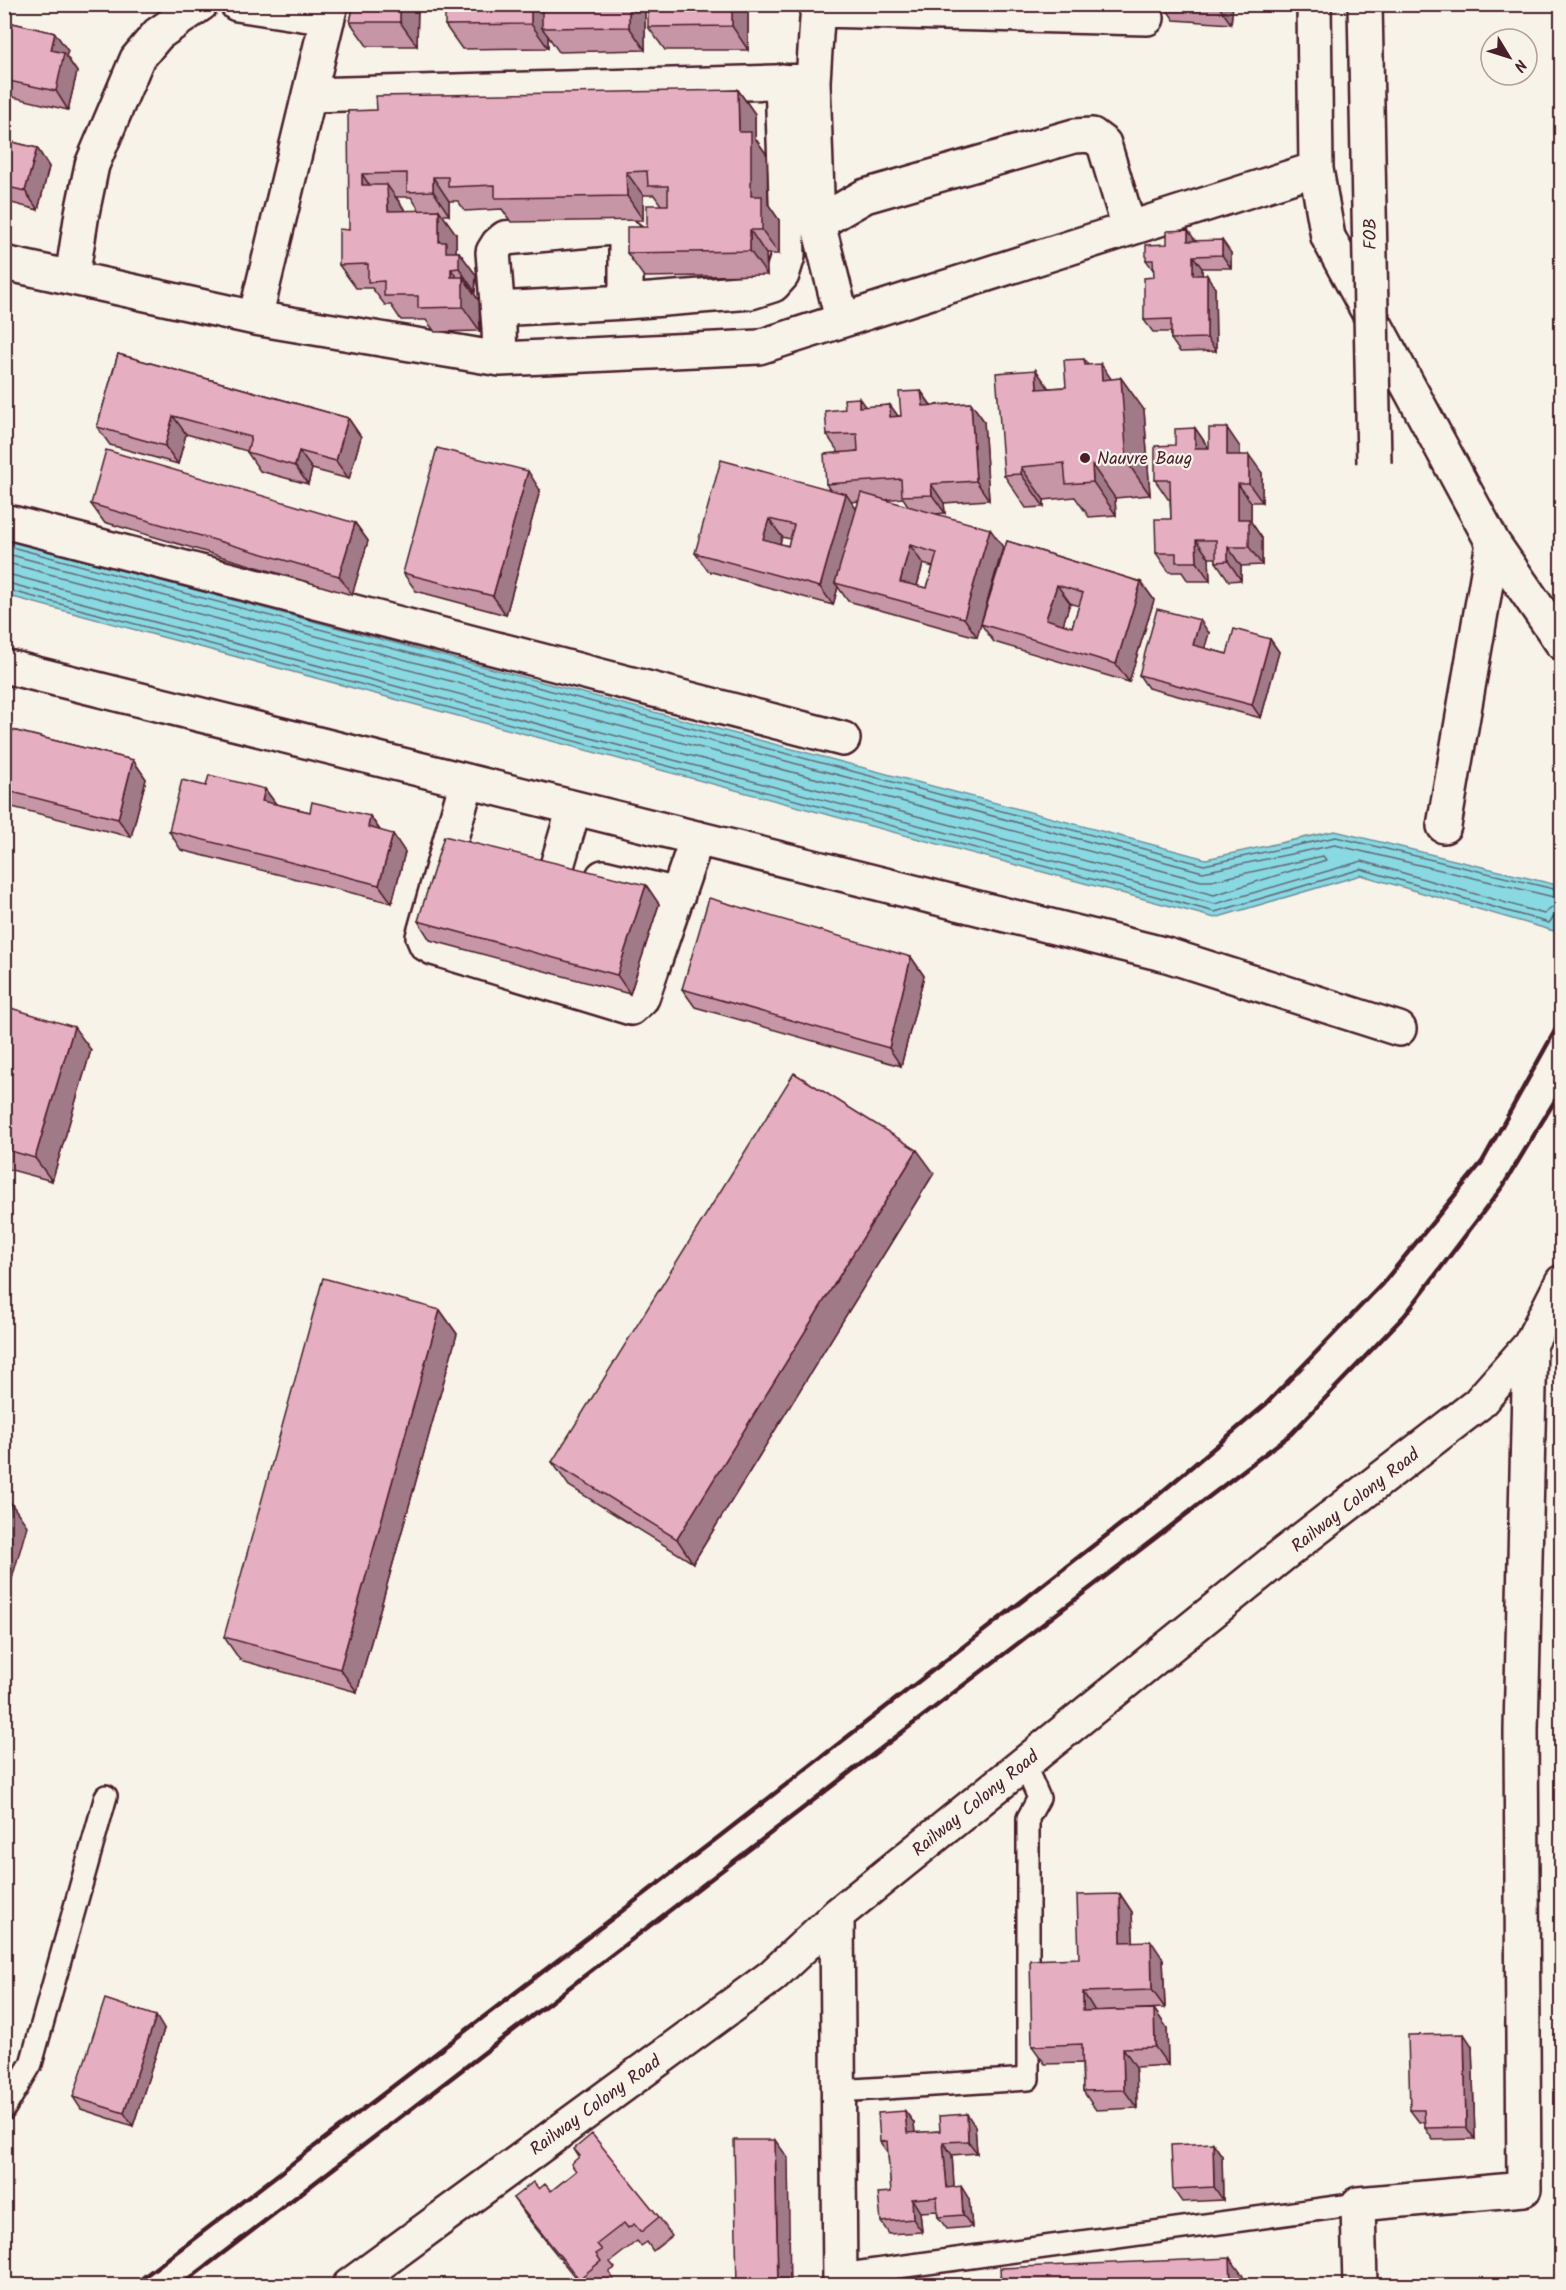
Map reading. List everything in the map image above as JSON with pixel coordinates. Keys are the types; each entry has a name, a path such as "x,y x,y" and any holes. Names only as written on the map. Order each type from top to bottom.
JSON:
{"street":[{"path":"72,278 92,165 137,59 158,34 201,4"},
{"path":"237,4 329,11 255,318"},
{"path":"1314,4 1316,169 1328,237 1493,543 1562,643"},
{"name":"FOB","path":"1365,4 1374,463"},
{"path":"498,309 751,292 773,285 782,275 788,256 797,81 818,7 1147,18"},
{"path":"309,95 797,81"},
{"path":"797,81 818,223 842,320"},
{"path":"818,223 865,196 1074,136 1092,135 1104,144 1129,228"},
{"path":"4,263 255,318 500,359 759,347 1316,169"},
{"path":"500,359 492,252 505,238 612,228 626,236 626,302"},
{"path":"4,520 843,739"},
{"path":"1444,826 1493,543"},
{"path":"4,666 1167,955 1399,1029"},
{"path":"467,781 423,937 426,944 444,952 631,1008 642,998 698,838"},
{"path":"557,866 574,808"},
{"path":"450,840 483,848"},
{"path":"525,858 678,895"},
{"name":"Railway Colony Road","path":"350,2286 772,1976 837,1914 1281,1556 1478,1404 1530,1345 1562,1282"},
{"path":"1360,2286 1358,2204 1524,2189 1521,1731 1530,1345"},
{"path":"837,1914 840,2280"}],"lane":[{"path":"838,2091 1028,2079 1028,1818 1039,1798 1024,1764"},
{"path":"4,2109 31,2064 106,1796"},
{"path":"840,2280 1358,2204"}],"water":[{"path":"4,539 1206,859 1335,831 1561,886 1561,913 1554,931 1361,875 1215,918 5,595"}],"building":[{"path":"354,4 400,4 400,22 350,22"},
{"path":"445,4 531,4 531,24 445,25"},
{"path":"542,4 629,4 629,27 542,28"},
{"path":"648,4 732,4 732,26 648,27"},
{"path":"4,21 55,33 51,50 64,53 56,91 4,80"},
{"path":"738,90 739,132 751,132 751,196 762,196 762,230 750,230 750,251 627,253 627,227 647,227 647,205 668,205 668,186 648,186 647,171 626,172 627,196 495,198 495,185 448,187 448,177 433,177 433,191 407,192 407,173 362,174 362,185 387,185 388,211 439,210 439,242 446,242 446,252 459,252 459,268 451,269 451,277 463,277 463,307 418,308 418,296 384,296 384,281 368,282 368,264 339,265 339,229 349,230 348,111 377,110 376,96"},
{"path":"4,140 37,148 25,191 4,186"},
{"path":"1188,230 1188,241 1222,240 1222,255 1193,256 1193,275 1207,275 1207,338 1171,339 1171,319 1144,320 1144,278 1154,277 1153,260 1146,260 1146,245 1167,244 1167,231"},
{"path":"118,354 348,418 336,461 299,451 295,466 247,452 251,437 173,416 165,446 97,427"},
{"path":"1084,359 1085,365 1101,364 1102,380 1121,378 1127,462 1092,465 1093,482 1066,484 1064,463 1021,467 1021,474 1004,475 996,373 1036,370 1037,389 1066,387 1064,360"},
{"path":"921,391 923,406 971,403 976,481 931,484 932,495 902,496 901,479 826,484 824,454 858,451 857,434 827,435 825,411 845,409 844,399 859,398 859,407 890,405 890,417 901,416 899,392"},
{"path":"1195,428 1195,448 1209,448 1209,428 1227,428 1227,455 1249,455 1249,484 1238,484 1238,519 1249,519 1249,547 1228,547 1228,561 1216,562 1216,540 1196,540 1197,562 1176,562 1176,553 1156,553 1155,519 1171,519 1170,480 1155,480 1155,446 1175,445 1175,429"},
{"path":"437,448 528,471 493,596 403,573"},
{"path":"106,450 355,523 339,576 91,504"},
{"path":"721,460 846,494 820,587 695,553","holes":["769,519 794,525 788,546 763,539"]},
{"path":"861,493 990,529 964,618 835,583","holes":["910,545 937,553 927,588 900,582"]},
{"path":"1007,541 1141,582 1116,664 981,624","holes":["1057,585 1083,593 1072,627 1046,619"]},
{"path":"1157,609 1200,620 1193,645 1227,654 1234,629 1270,639 1252,705 1139,675"},
{"path":"4,728 133,760 118,819 4,790"},
{"path":"209,775 265,789 262,801 310,812 312,802 370,816 368,827 393,834 379,885 169,831 182,780 206,786"},
{"path":"444,836 646,885 617,975 418,921"},
{"path":"709,898 911,957 889,1048 682,989"},
{"path":"4,1006 74,1027 35,1158 4,1149"},
{"path":"794,1073 917,1150 677,1539 552,1462"},
{"path":"323,1278 440,1310 340,1669 224,1637"},
{"path":"4,1501 11,1503 4,1524"},
{"path":"1120,1894 1121,1942 1151,1941 1152,1990 1083,1992 1083,2011 1154,2009 1155,2047 1123,2048 1124,2090 1083,2091 1082,2044 1032,2046 1030,1960 1079,1958 1077,1895"},
{"path":"105,1999 156,2016 124,2113 73,2097"},
{"path":"1464,2034 1466,2127 1425,2128 1424,2110 1410,2110 1408,2035"},
{"path":"905,2111 907,2133 940,2131 939,2116 967,2114 968,2141 943,2142 947,2188 961,2186 963,2215 938,2217 937,2197 912,2199 913,2219 881,2222 878,2193 891,2192 887,2141 880,2142 878,2113"},
{"path":"592,2134 659,2217 641,2232 634,2224 628,2228 624,2223 597,2244 602,2250 596,2254 601,2261 579,2279 513,2198 533,2182 539,2189 545,2184 551,2191 576,2171 571,2164 580,2156 574,2149"},
{"path":"734,2140 775,2140 778,2286 737,2286"},
{"path":"1213,2143 1214,2187 1173,2189 1171,2145"},
{"path":"1230,2258 1231,2286 1001,2286 1000,2268"}],"railway":[{"path":"132,2286 720,1836 1157,1496 1266,1404 1383,1283 1482,1162 1562,1018"},
{"path":"180,2286 1291,1434 1405,1315 1503,1186 1562,1089"}],"place":[{"name":"Nauvre Baug","path":"1085,458"}]}
